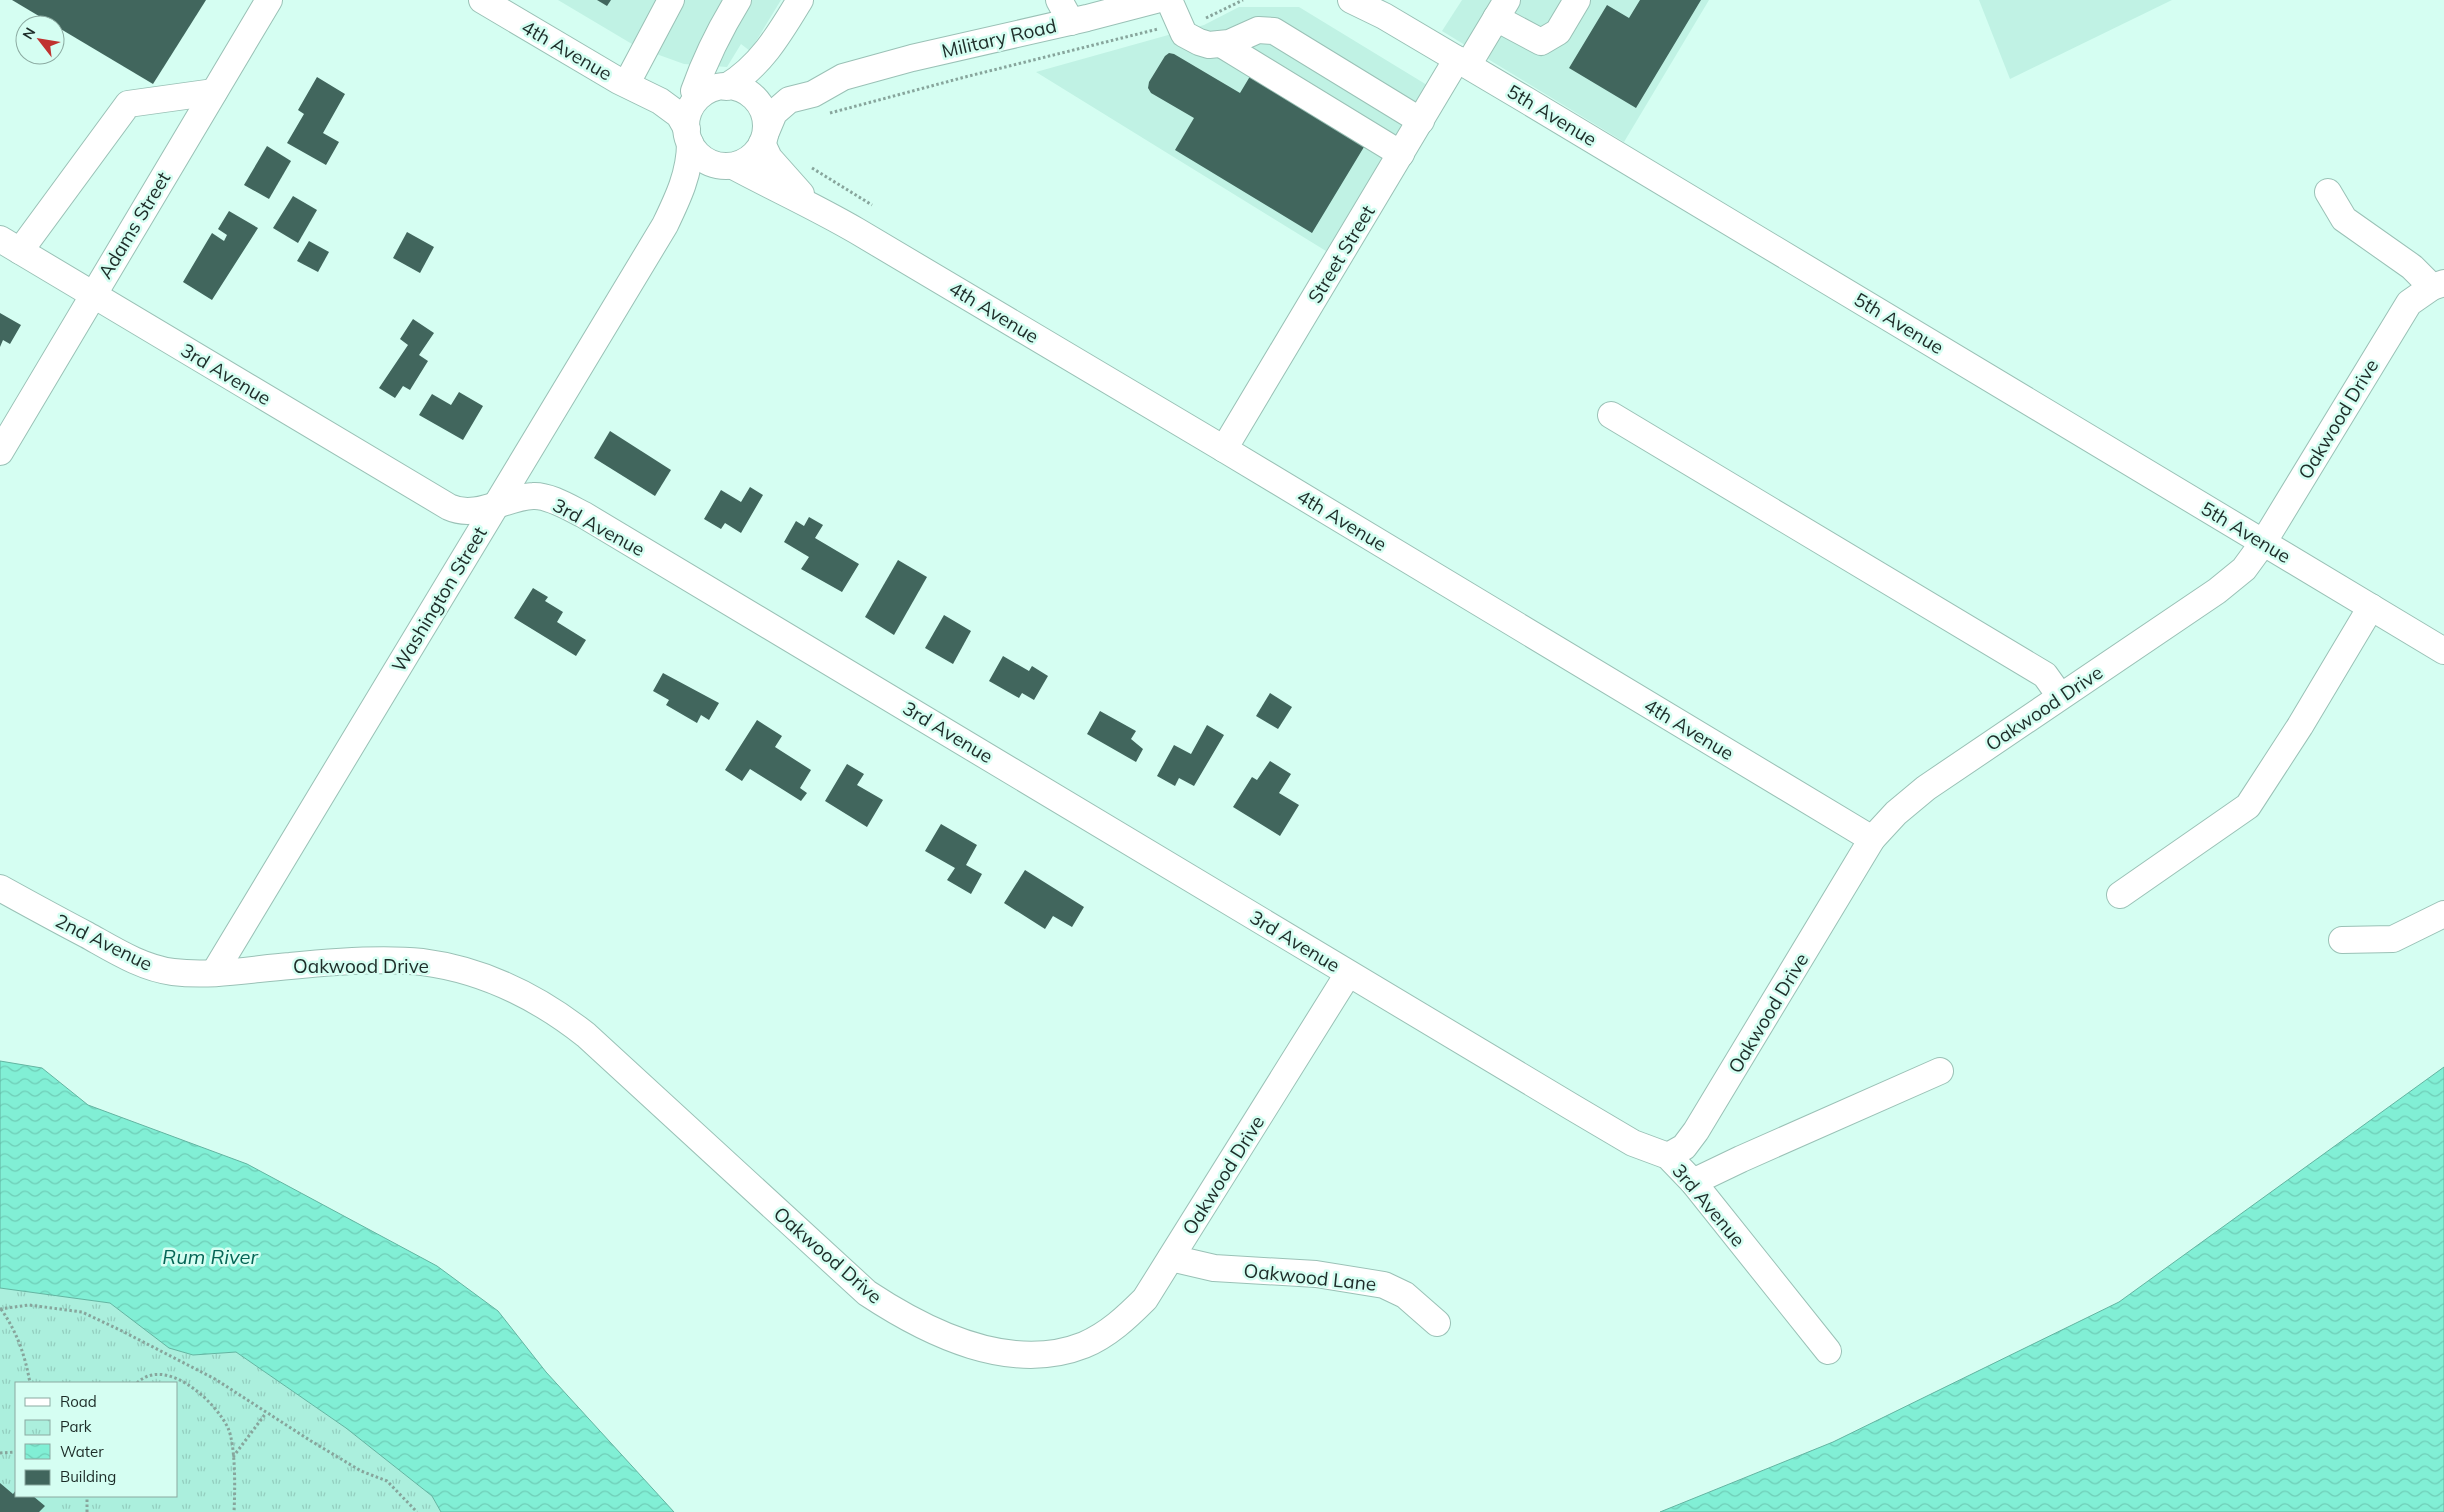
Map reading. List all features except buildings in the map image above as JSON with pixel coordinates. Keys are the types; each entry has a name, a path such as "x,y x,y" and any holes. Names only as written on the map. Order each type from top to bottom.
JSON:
{"street":[{"name":"Adams Street","path":"0,452 92,294 269,0"},
{"name":"4th Avenue","path":"482,0 660,102 678,115 688,136"},
{"path":"627,84 671,0"},
{"path":"738,0 716,35 700,70 720,90 756,100 763,111 764,138 750,159 729,166 712,164 700,158 688,136 690,110 697,99 720,90 742,77 773,44 800,0"},
{"name":"Military Road","path":"764,138 774,113 789,100 813,94 843,77 1065,11 1156,0"},
{"name":"5th Avenue","path":"1351,0 1384,16 1462,62 2444,651"},
{"path":"1502,9 1541,42 1558,32 1577,0"},
{"name":"Street Street","path":"1224,449 1421,121 1502,9"},
{"path":"1174,12 1184,34 1209,45 1228,43 1258,30 1274,31 1421,121"},
{"path":"1221,44 1401,154"},
{"name":"Military Road","path":"720,90 774,89 825,73 843,77"},
{"name":"4th Avenue","path":"627,84 720,90"},
{"path":"10,245 128,104 214,92"},
{"name":"Washington Street","path":"214,973 665,225 685,179 690,160 688,136"},
{"name":"4th Avenue","path":"764,138 769,158 811,203"},
{"name":"4th Avenue","path":"729,166 778,190 811,203 1872,839"},
{"name":"Washington Street","path":"665,225 704,180 714,171 729,166"},
{"path":"2328,192 2344,219 2438,285"},
{"name":"3rd Avenue","path":"10,245 449,507 458,511 472,510 495,506 534,495 584,514 1348,974 1633,1143 1668,1156 1693,1182 1828,1351"},
{"name":"Oakwood Drive","path":"1668,1156 1684,1147 1696,1131 1872,839 1896,813 1926,788 2217,591 2244,569 2263,543 2403,312 2416,296 2438,285"},
{"path":"1611,415 2045,675 2060,696"},
{"path":"2120,895 2248,806 2300,726 2371,607"},
{"name":"2nd Avenue","path":"0,889 151,967 174,972 214,973"},
{"path":"2342,940 2393,939 2444,914"},
{"name":"Oakwood Drive","path":"214,973 292,965 422,962 463,970 513,988 555,1010 586,1035 867,1293 904,1316 981,1348 1007,1354 1040,1355 1062,1352 1086,1344 1107,1332 1127,1317 1145,1299 1348,974"},
{"path":"1693,1182 1940,1071"},
{"name":"Oakwood Lane","path":"1171,1258 1214,1268 1316,1274 1384,1285 1405,1295 1436,1323"}],"path":[{"path":"823,116 965,77 1174,12 1203,19 1243,0"},
{"path":"806,165 872,205"},
{"path":"30,1382 27,1365 15,1330 0,1310 29,1305 82,1312 216,1379 266,1413 361,1471 387,1481 417,1512"},
{"path":"139,1382 141,1379 159,1374 185,1381 212,1406 228,1429 233,1457 234,1512"},
{"path":"233,1457 266,1413"},
{"path":"0,1453 15,1452"},
{"path":"87,1497 87,1512"}],"shaded area":[{"path":"558,0 781,0 750,51 741,44 727,67 684,64 637,47"},
{"path":"1462,0 1709,0 1624,142 1442,31"},
{"path":"1979,0 2172,0 2010,79"},
{"path":"1239,7 1299,7 1427,85 1326,251 1036,72 1204,25"}],"green space":[{"path":"0,1288 110,1303 169,1348 193,1355 236,1352 346,1428 432,1496 441,1512 0,1512"}],"water":[{"name":"Rum River","path":"0,1061 42,1068 88,1105 247,1164 437,1266 498,1311 546,1372 674,1512 441,1512 432,1496 346,1428 236,1352 193,1355 169,1348 110,1303 0,1288"},
{"path":"2444,1067 2444,1512 1660,1512 1833,1442 2119,1302"}]}
